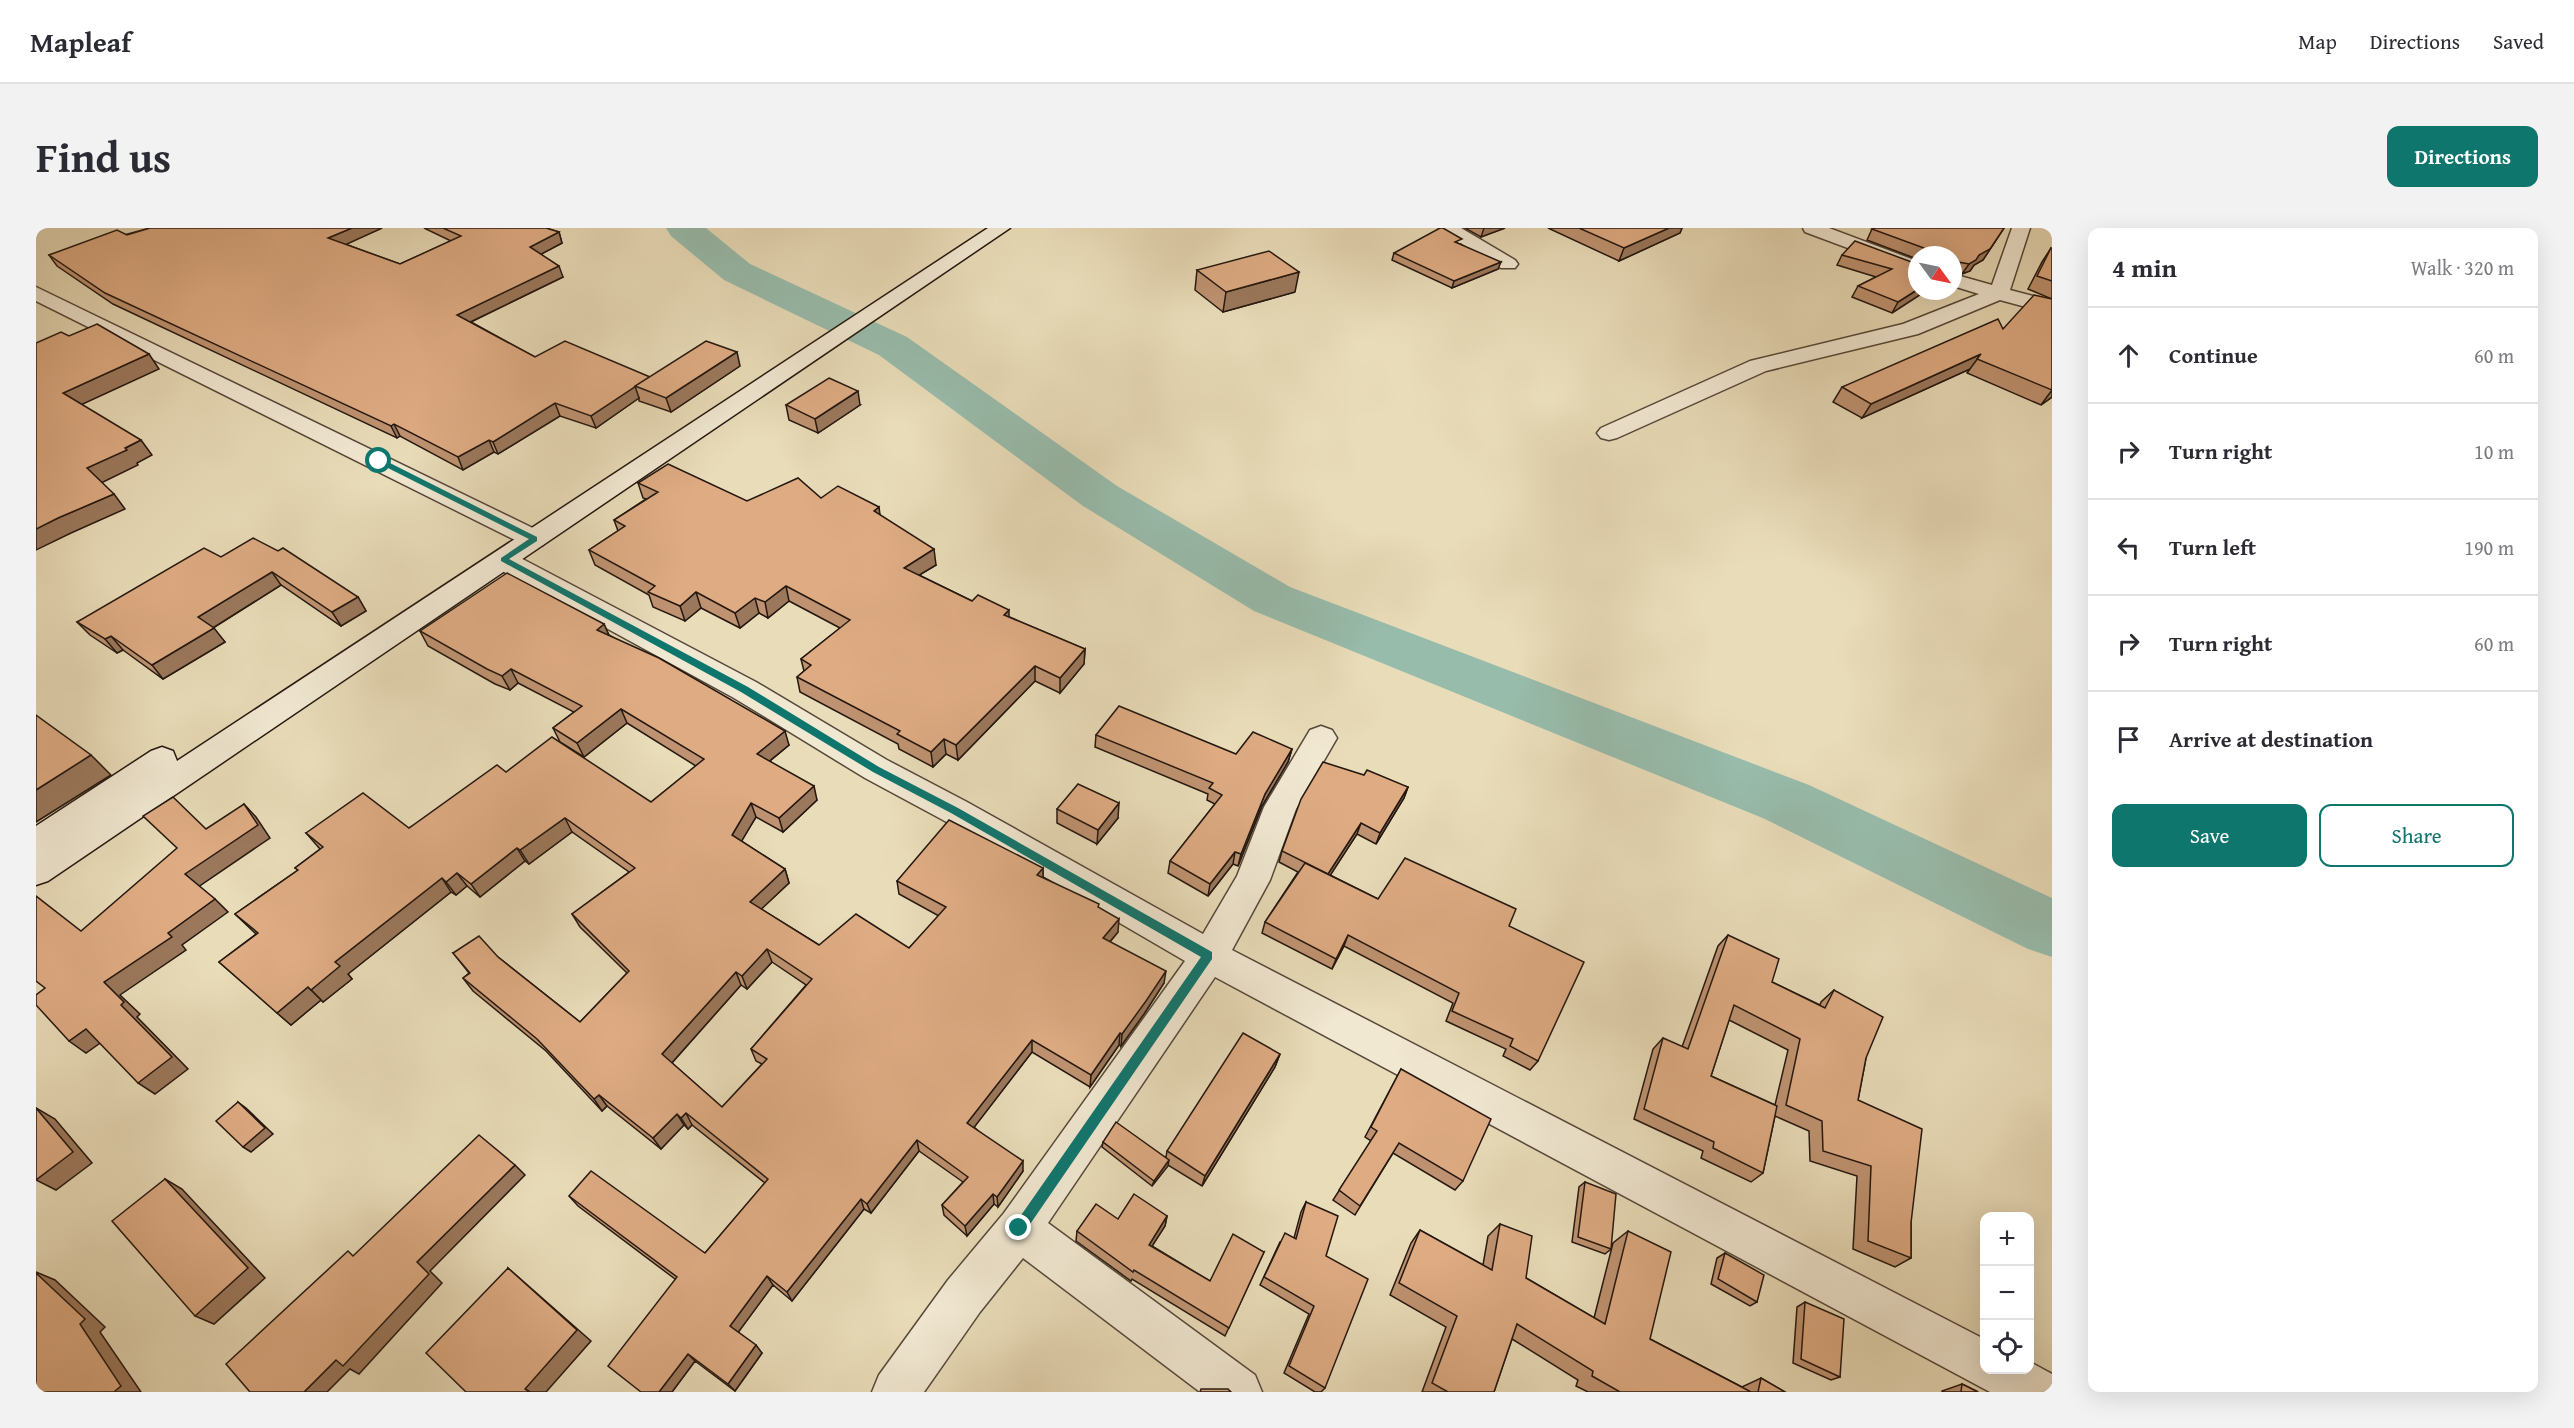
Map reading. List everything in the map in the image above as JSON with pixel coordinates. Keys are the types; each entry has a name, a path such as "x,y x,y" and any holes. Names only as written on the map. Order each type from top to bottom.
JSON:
{"street":[{"path":"36,871 794,354 922,260 970,228"},
{"path":"794,354 944,266 1000,228"},
{"path":"1448,228 1508,264"},
{"path":"1812,228 1908,264"},
{"path":"1609,433 1758,366 1910,329 1999,292 2021,228"},
{"path":"1962,282 2052,308"},
{"path":"36,293 178,365 379,461 516,542 745,690 876,770 955,811 1209,956 1980,1362"},
{"path":"36,843 516,542"},
{"path":"896,1392 964,1296 1019,1228 1209,956 1253,880 1280,807 1321,738"},
{"path":"1019,1228 1238,1392"},
{"path":"2004,1374 2039,1392"}],"building":[{"path":"150,228 352,228 328,238 400,264 461,236 443,228 546,228 559,232 530,247 559,266 457,315 535,357 565,341 650,377 591,416 555,403 493,442 489,440 458,457 394,424 391,426 105,293 49,255 117,230 127,235"},
{"path":"1440,228 1462,239 1455,242 1501,262 1454,281 1394,253"},
{"path":"1579,228 1669,228 1624,248"},
{"path":"2004,228 1990,249 1969,264 1962,263 1962,246 1919,246 1872,229"},
{"path":"1855,241 1908,261 1908,296 1898,302 1858,286 1892,269 1842,255"},
{"path":"2052,249 2052,281 2037,276"},
{"path":"1269,251 1299,272 1226,292 1197,270"},
{"path":"2034,295 2052,299 2052,390 1977,359 1981,354 1871,404 1842,387 1998,319 2003,329"},
{"path":"97,324 149,354 63,393 141,440 125,448 127,450 87,468 114,494 36,529 36,343 61,332 69,336"},
{"path":"706,341 737,352 666,398 635,386"},
{"path":"829,378 858,391 815,419 786,405"},
{"path":"668,464 747,501 798,478 821,498 838,486 879,507 874,511 934,549 904,568 972,601 978,595 1009,610 1004,615 1085,649 1060,678 1035,666 956,745 944,739 931,752 897,734 900,731 797,677 811,665 801,659 850,620 786,586 765,602 755,598 735,613 696,592 680,606 648,592 655,586 589,550 625,526 614,520 658,492 638,483"},
{"path":"253,538 278,551 283,548 358,597 332,612 272,572 198,617 214,628 152,665 111,636 105,639 77,622 204,548 221,557"},
{"path":"507,573 604,624 597,630 659,658 785,731 757,754 814,786 779,818 751,803 732,835 785,869 750,902 819,945 856,914 909,948 946,907 897,881 949,820 1043,868 1037,875 1099,904 1098,907 1119,919 1103,938 1166,971 1091,1075 1032,1040 967,1123 1023,1161 997,1197 993,1194 965,1226 942,1205 968,1177 917,1140 867,1204 861,1199 787,1292 767,1276 730,1326 756,1345 728,1384 688,1354 659,1392 641,1392 608,1366 677,1277 569,1196 591,1171 705,1253 768,1179 686,1113 681,1118 677,1114 653,1138 599,1095 594,1099 537,1039 463,978 470,973 453,953 479,936 498,957 580,1022 629,971 572,914 635,868 565,818 520,850 517,848 471,884 457,873 446,882 442,878 335,962 340,966 311,990 308,987 277,1013 219,962 258,933 235,914 298,870 295,868 323,847 306,833 363,793 409,828 497,765 506,772 552,737 651,802 704,759 621,709 577,743 553,728 582,706 511,669 502,676 420,631","holes":["767,949 812,979 751,1049 767,1059 722,1107 662,1054 736,972 742,976"]},
{"path":"1119,706 1236,754 1253,732 1292,749 1265,794 1241,854 1235,852 1210,884 1170,861 1222,795 1209,788 1213,783 1096,735"},
{"path":"36,715 91,755 36,790"},
{"path":"1323,762 1364,775 1367,770 1408,787 1380,833 1361,823 1328,874 1282,851 1301,799"},
{"path":"1078,784 1119,803 1098,830 1057,809"},
{"path":"173,797 206,829 244,804 258,825 185,874 215,899 168,933 172,937 104,982 124,1002 121,1005 172,1057 138,1083 86,1029 69,1041 36,1005 36,995 45,988 36,981 36,896 81,931 177,848 143,816"},
{"path":"1405,858 1516,909 1509,926 1584,962 1538,1061 1510,1046 1513,1039 1452,1011 1459,993 1348,935 1336,959 1265,922 1305,863 1378,899"},
{"path":"1728,935 1779,959 1772,982 1825,1008 1834,990 1883,1017 1866,1058 1858,1100 1922,1129 1911,1223 1911,1258 1868,1241 1871,1166 1823,1151 1822,1121 1786,1105 1800,1039 1734,1005 1711,1076 1777,1106 1763,1173 1713,1148 1714,1142 1644,1109 1663,1038 1688,1049"},
{"path":"1243,1033 1280,1054 1205,1176 1167,1151"},
{"path":"1401,1069 1491,1119 1463,1181 1399,1143 1360,1206 1339,1190 1377,1131 1371,1127"},
{"path":"238,1102 265,1128 243,1147 216,1121"},
{"path":"36,1108 73,1152 36,1180"},
{"path":"1116,1122 1169,1160 1154,1181 1103,1142"},
{"path":"479,1135 515,1165 417,1262 429,1274 343,1366 336,1360 304,1392 250,1392 226,1364 348,1251 353,1256"},
{"path":"165,1179 248,1268 195,1316 112,1221"},
{"path":"1585,1182 1616,1194 1611,1249 1578,1237"},
{"path":"1134,1194 1167,1216 1149,1245 1210,1281 1233,1234 1264,1252 1229,1328 1134,1270 1133,1272 1077,1231 1096,1204 1118,1219"},
{"path":"1306,1202 1338,1216 1326,1256 1368,1279 1325,1388 1289,1366 1314,1306 1264,1277 1285,1233 1296,1239"},
{"path":"1500,1224 1532,1236 1526,1278 1605,1324 1628,1231 1671,1252 1650,1339 1751,1392 1620,1392 1592,1376 1593,1371 1517,1324 1494,1392 1448,1392 1432,1383 1457,1316 1399,1283 1420,1230 1492,1270"},
{"path":"1725,1253 1764,1275 1757,1302 1718,1279"},
{"path":"508,1268 577,1330 525,1389 530,1392 466,1392 426,1353"},
{"path":"36,1273 85,1319 80,1324 121,1386 115,1392 36,1392"},
{"path":"1805,1302 1844,1319 1840,1377 1801,1359"},
{"path":"1761,1378 1785,1392 1758,1392"},
{"path":"1962,1384 1978,1392 1961,1392"},
{"path":"1201,1389 1228,1389 1231,1392 1200,1392"}],"waterway":[{"path":"684,228 737,272 893,346 1100,496 1272,599 1787,802 2052,929"}],"route":[{"path":"379,461 534,539 503,560 745,690 876,770 955,811 1209,956 1019,1228"}]}
